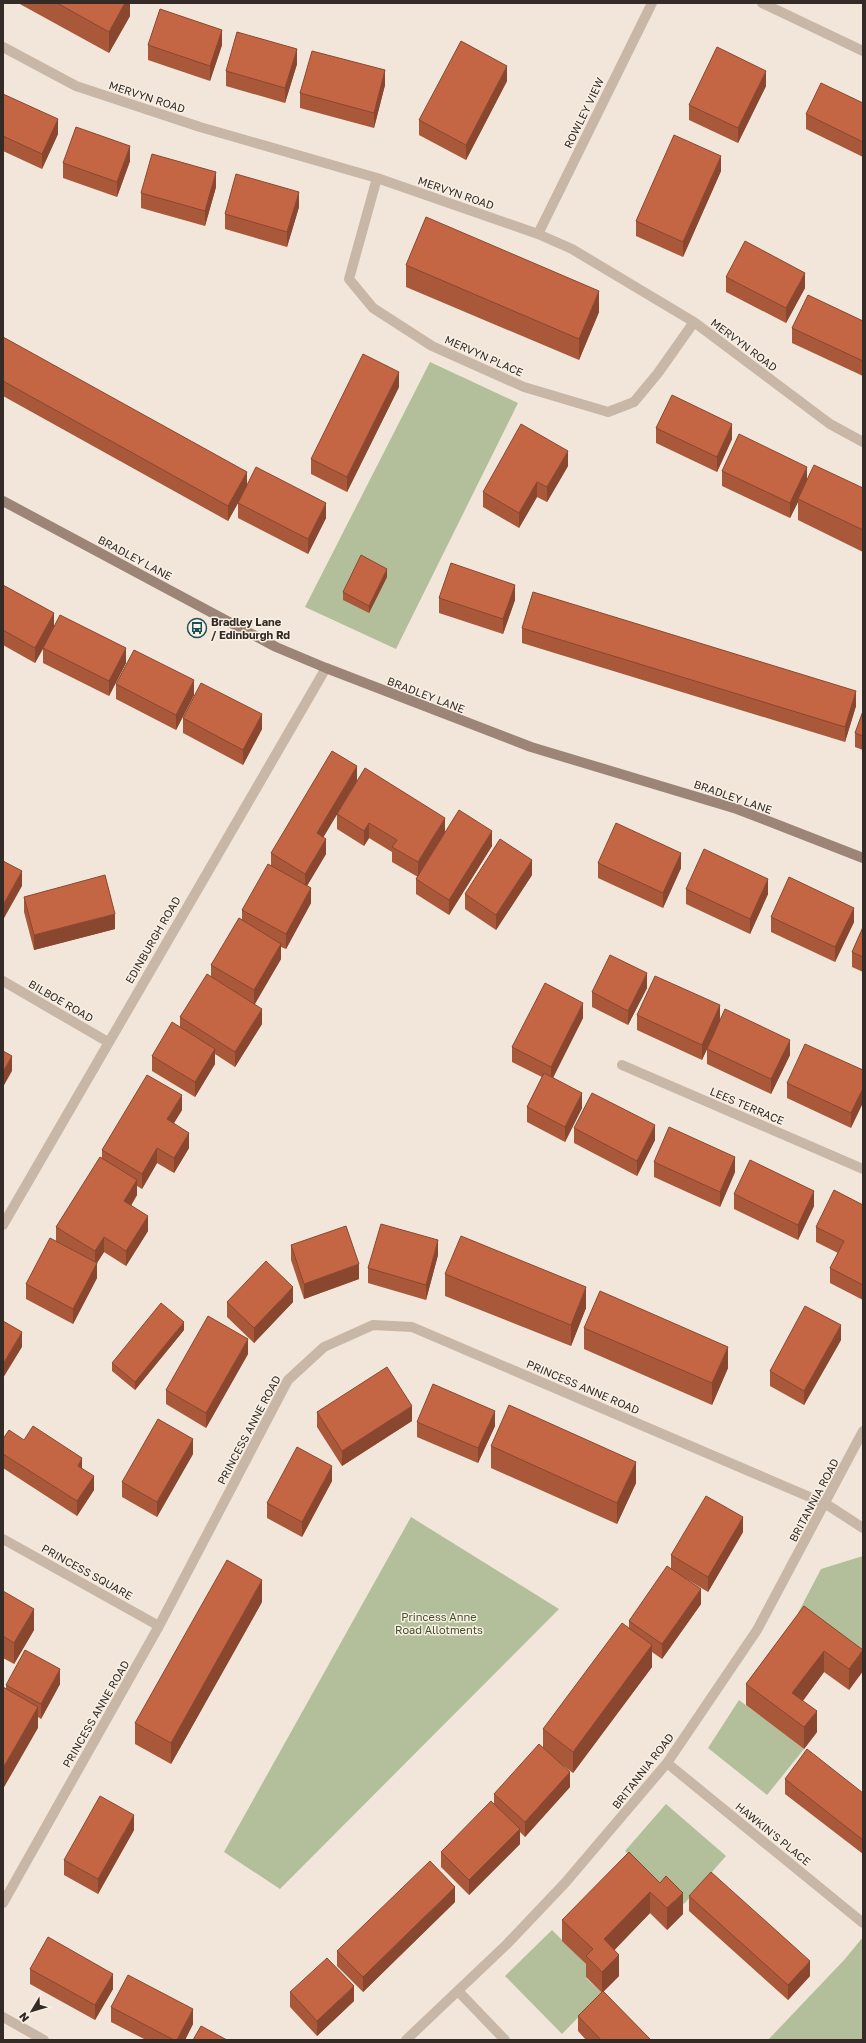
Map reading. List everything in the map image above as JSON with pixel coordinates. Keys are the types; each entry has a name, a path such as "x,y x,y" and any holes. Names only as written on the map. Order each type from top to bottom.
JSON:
{"street":[{"name":"ROWLEY VIEW","path":"538,234 652,3"},
{"path":"762,3 863,51"},
{"name":"MERVYN ROAD","path":"3,46 76,86 200,127 377,178 538,234 572,249 694,322 830,424 863,442"},
{"name":"MERVYN PLACE","path":"377,178 349,279 373,308 432,346 524,387 608,412 634,402 658,373 694,322"},
{"name":"BRADLEY LANE","path":"3,501 276,647 326,668 531,747 737,809 863,858"},
{"name":"EDINBURGH ROAD","path":"3,1225 326,668"},
{"name":"BILBOE ROAD","path":"3,981 108,1042"},
{"name":"LEES TERRACE","path":"622,1065 863,1169"},
{"name":"PRINCESS ANNE ROAD","path":"3,1903 159,1626 288,1380 324,1347 373,1325 412,1327 826,1504 863,1528"},
{"name":"BRITANNIA ROAD","path":"406,2040 458,1991 565,1883 667,1763 757,1630 826,1504 863,1431"},
{"name":"PRINCESS SQUARE","path":"3,1539 159,1626"},
{"name":"HAWKIN'S PLACE","path":"667,1763 863,1923"},
{"path":"458,1991 505,2040"},
{"path":"3,2017 44,2040"}],"green space":[{"path":"430,362 518,403 396,649 305,607"},
{"name":"Princess Anne Road Allotments","path":"411,1517 559,1609 280,1889 224,1852"},
{"path":"863,1556 863,1656 798,1613 821,1569"},
{"path":"739,1700 804,1749 767,1795 708,1748"},
{"path":"666,1804 726,1856 684,1904 625,1851"},
{"path":"552,1930 593,1971 586,1978 602,1993 562,2034 505,1976"},
{"path":"863,1937 863,2040 768,2040 845,1959"}],"building":[{"path":"57,3 125,3 109,32"},
{"path":"160,9 222,30 210,66 148,45"},
{"path":"237,32 297,49 285,88 226,71"},
{"path":"461,41 507,66 466,145 419,120"},
{"path":"717,47 766,71 738,128 689,105"},
{"path":"312,51 385,70 374,113 300,93"},
{"path":"821,83 863,103 863,142 806,114"},
{"path":"3,94 58,119 42,154 3,136"},
{"path":"76,127 130,146 117,182 63,163"},
{"path":"674,135 721,156 683,242 636,221"},
{"path":"152,154 216,172 205,211 141,193"},
{"path":"236,174 299,192 287,232 225,214"},
{"path":"426,217 599,291 579,339 406,265"},
{"path":"745,241 805,273 786,308 726,277"},
{"path":"808,295 863,321 863,361 792,328"},
{"path":"3,337 247,472 228,506 3,381"},
{"path":"363,354 399,372 347,477 311,459"},
{"path":"672,395 732,424 717,457 656,428"},
{"path":"521,424 568,451 547,487 537,482 519,513 483,492"},
{"path":"739,434 807,467 790,503 722,471"},
{"path":"814,465 863,488 863,530 798,499"},
{"path":"256,467 326,503 308,539 238,503"},
{"path":"361,555 387,569 369,606 343,592"},
{"path":"451,563 515,585 503,619 439,598"},
{"path":"3,585 54,613 35,648 3,630"},
{"path":"533,592 856,691 845,727 522,628"},
{"path":"60,615 126,648 109,681 43,648"},
{"path":"134,650 194,680 176,715 116,684"},
{"path":"201,683 262,714 243,750 183,718"},
{"path":"863,711 863,736 855,733"},
{"path":"332,751 357,766 317,833 326,839 305,874 271,853"},
{"path":"365,768 445,818 418,862 392,847 397,840 369,823 364,831 337,814"},
{"path":"459,810 492,831 449,900 416,879"},
{"path":"616,823 681,853 663,893 598,863"},
{"path":"500,839 532,860 496,915 465,894"},
{"path":"704,849 768,879 750,919 686,889"},
{"path":"3,861 22,871 3,905"},
{"path":"268,864 311,888 286,934 242,910"},
{"path":"105,875 115,914 34,935 24,897"},
{"path":"789,877 854,908 835,947 771,917"},
{"path":"239,918 281,944 254,990 211,965"},
{"path":"863,927 863,957 852,952"},
{"path":"610,955 647,973 628,1011 592,992"},
{"path":"207,974 262,1009 235,1052 180,1017"},
{"path":"655,976 720,1005 702,1045 637,1015"},
{"path":"545,983 583,1003 551,1067 512,1047"},
{"path":"725,1009 790,1040 771,1079 707,1049"},
{"path":"172,1022 215,1049 195,1082 152,1056"},
{"path":"805,1044 863,1070 863,1088 851,1113 787,1083"},
{"path":"3,1051 12,1056 3,1072"},
{"path":"544,1073 582,1093 565,1127 527,1107"},
{"path":"147,1075 182,1095 167,1119 189,1133 174,1158 157,1148 142,1174 102,1150"},
{"path":"592,1093 655,1125 637,1161 574,1128"},
{"path":"669,1127 735,1157 720,1192 654,1162"},
{"path":"100,1157 137,1180 124,1201 148,1216 126,1251 104,1237 95,1251 56,1227"},
{"path":"750,1160 814,1191 798,1225 734,1194"},
{"path":"834,1190 863,1205 863,1285 830,1268 844,1241 816,1227"},
{"path":"381,1224 438,1240 426,1285 368,1268"},
{"path":"346,1226 359,1264 304,1284 291,1245"},
{"path":"461,1236 586,1287 571,1325 445,1274"},
{"path":"50,1238 97,1263 73,1309 26,1284"},
{"path":"266,1261 293,1287 254,1328 227,1302"},
{"path":"600,1291 728,1347 712,1383 584,1328"},
{"path":"161,1303 184,1322 135,1382 112,1363"},
{"path":"805,1306 841,1325 804,1391 770,1371"},
{"path":"208,1316 248,1339 206,1413 166,1390"},
{"path":"3,1321 22,1332 3,1364"},
{"path":"387,1367 412,1406 342,1451 317,1412"},
{"path":"433,1384 495,1411 478,1448 417,1422"},
{"path":"509,1405 636,1462 617,1503 491,1446"},
{"path":"158,1419 193,1439 157,1502 122,1482"},
{"path":"33,1426 82,1458 78,1466 94,1476 77,1501 3,1454 3,1439 9,1430 24,1440"},
{"path":"297,1447 332,1466 302,1522 267,1503"},
{"path":"706,1496 743,1517 708,1577 671,1555"},
{"path":"227,1560 262,1580 171,1743 135,1723"},
{"path":"667,1566 701,1589 662,1644 629,1621"},
{"path":"3,1591 34,1609 14,1643 3,1636"},
{"path":"804,1606 863,1650 849,1669 824,1651 792,1693 817,1711 804,1727 746,1684"},
{"path":"622,1623 652,1645 573,1752 543,1729"},
{"path":"25,1650 60,1669 41,1704 6,1685"},
{"path":"3,1687 38,1707 3,1768"},
{"path":"539,1744 570,1772 525,1822 494,1794"},
{"path":"807,1749 863,1793 863,1840 785,1779"},
{"path":"100,1796 134,1815 98,1879 64,1860"},
{"path":"491,1801 520,1829 469,1880 441,1852"},
{"path":"629,1852 660,1883 666,1876 683,1893 667,1908 650,1892 604,1939 619,1955 602,1972 586,1956 593,1949 562,1920"},
{"path":"430,1861 455,1887 363,1977 337,1951"},
{"path":"711,1872 810,1961 788,1985 689,1896"},
{"path":"48,1937 113,1974 95,2005 30,1969"},
{"path":"327,1958 354,1986 317,2021 290,1992"},
{"path":"128,1975 193,2009 177,2040 174,2040 111,2007"},
{"path":"603,1991 651,2040 601,2040 578,2016"},
{"path":"201,2026 227,2040 193,2040"}],"place":[{"name":"Bradley Lane / Edinburgh Rd","path":"197,628"}]}
